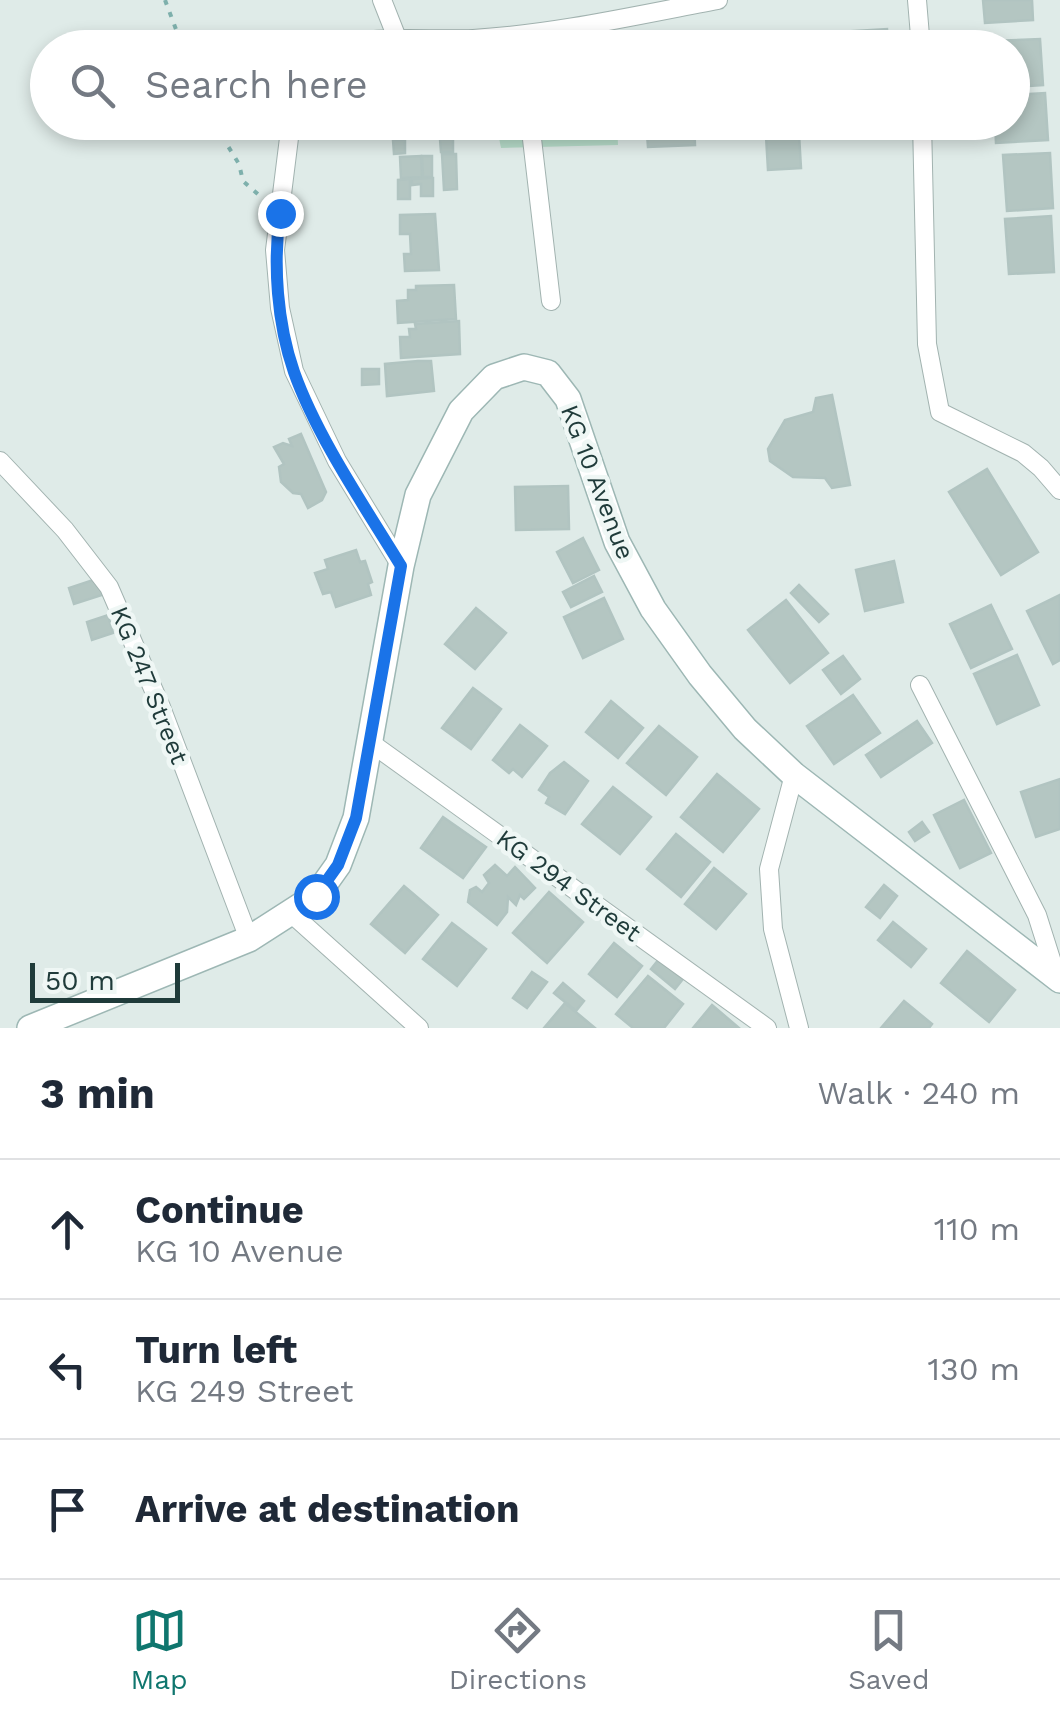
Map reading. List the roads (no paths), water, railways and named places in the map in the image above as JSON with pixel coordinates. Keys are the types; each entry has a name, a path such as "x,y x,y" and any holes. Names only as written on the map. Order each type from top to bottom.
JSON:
{"street":[{"path":"382,0 395,30"},
{"path":"557,30 629,8 718,0"},
{"path":"917,0 919,30"},
{"path":"289,140 275,250 280,308 294,372 337,461 401,566"},
{"path":"532,140 551,301"},
{"path":"922,140 927,344 940,412 1023,454 1042,468 1060,490"},
{"name":"KG 10 Avenue","path":"30,1028 249,939 316,896 338,865 356,818 401,566 418,495 462,411 494,377 524,367 548,373 568,399 617,542 653,609 745,729 794,775 1059,979"},
{"name":"KG 247 Street","path":"0,461 66,530 109,587 162,707 249,939"},
{"path":"920,685 1038,915 1059,979"},
{"name":"KG 294 Street","path":"371,743 767,1028"},
{"path":"794,775 769,869 773,929 798,1028"},
{"path":"292,914 419,1028"}]}
